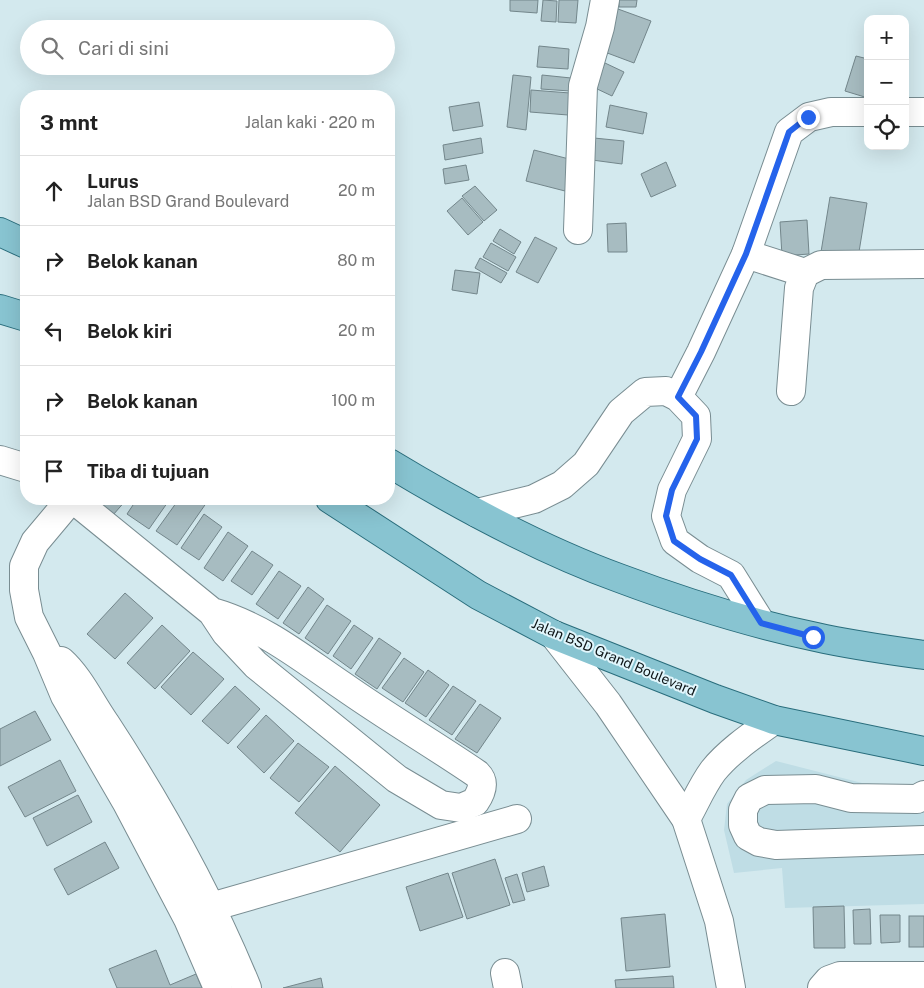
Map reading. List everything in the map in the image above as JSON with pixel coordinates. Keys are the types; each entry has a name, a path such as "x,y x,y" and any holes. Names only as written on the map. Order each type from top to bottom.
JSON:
{"main road":[{"path":"0,232 20,241"},
{"path":"0,250 20,256"},
{"path":"0,309 20,314"},
{"path":"395,466 498,524 611,575 670,596 761,623 844,643 924,655"},
{"name":"Jalan BSD Grand Boulevard","path":"339,505 478,595 554,635 774,720 920,750"}],"street":[{"path":"578,230 583,86 606,0"},
{"path":"678,397 746,254 789,132 808,117 831,112 864,112"},
{"path":"909,112 924,112"},
{"path":"746,254 806,273"},
{"path":"790,391 799,288 806,273 821,265 924,264"},
{"path":"477,512 534,499 562,485 586,464 621,412 645,392 666,390 678,397 696,416 697,439 672,490 666,516 674,541 700,559 731,575 761,623"},
{"path":"0,460 20,466"},
{"path":"67,505 35,542 24,566 26,608 32,626 47,653 64,696 136,796 199,913 233,954 247,988"},
{"path":"79,505 212,612 226,633 256,666 397,779 441,805 461,808 475,802 482,787 477,774 282,644 245,623 212,612"},
{"path":"554,635 608,704 686,819 720,921 731,988"},
{"path":"686,819 705,783 715,770 749,738 774,720"},
{"path":"924,795 917,799 851,798 816,789 765,790 749,798 743,810 743,825 748,836 759,842 776,845 924,840"},
{"path":"851,798 851,827"},
{"path":"199,913 517,819"},
{"path":"199,913 218,988"},
{"path":"822,988 829,980 840,976 924,976"}],"shaded area":[{"path":"776,761 862,783 924,789 924,904 785,908 782,868 734,873 724,830 727,804 746,780"}],"building":[{"path":"510,0 538,0 537,13 510,11"},
{"path":"543,0 557,1 556,22 541,21"},
{"path":"559,0 578,0 576,23 558,22"},
{"path":"619,0 637,0 636,7 619,7"},
{"path":"618,9 651,21 634,63 602,51"},
{"path":"539,46 569,49 568,69 537,67"},
{"path":"856,56 864,58 864,97 845,91"},
{"path":"605,63 624,72 612,96 593,87"},
{"path":"513,75 531,77 526,130 507,127"},
{"path":"542,75 571,78 570,91 541,89"},
{"path":"531,90 570,93 568,115 530,112"},
{"path":"479,102 483,126 453,131 449,107"},
{"path":"610,105 647,113 643,134 606,127"},
{"path":"481,138 483,153 445,160 443,145"},
{"path":"594,138 624,141 622,164 592,160"},
{"path":"534,150 573,160 565,191 526,181"},
{"path":"666,162 676,186 651,197 641,174"},
{"path":"466,165 469,180 445,184 443,169"},
{"path":"475,186 497,210 484,221 462,196"},
{"path":"830,197 867,203 858,258 821,252"},
{"path":"462,198 483,222 468,235 447,211"},
{"path":"807,220 809,254 782,256 780,222"},
{"path":"626,223 627,252 608,252 607,224"},
{"path":"500,229 521,242 514,254 493,241"},
{"path":"535,237 557,248 538,283 516,272"},
{"path":"491,243 516,257 508,271 483,257"},
{"path":"480,258 507,273 501,283 475,268"},
{"path":"455,270 480,273 477,294 452,290"},
{"path":"100,505 122,505 113,515"},
{"path":"133,505 166,505 149,529 127,514"},
{"path":"175,505 205,505 177,545 156,531"},
{"path":"204,514 222,527 199,560 181,548"},
{"path":"228,532 248,546 223,581 204,568"},
{"path":"252,551 273,565 252,595 231,581"},
{"path":"279,571 301,586 278,619 256,604"},
{"path":"308,587 324,599 299,634 283,623"},
{"path":"125,593 153,618 115,659 87,634"},
{"path":"327,605 351,621 328,654 305,638"},
{"path":"162,625 190,651 155,689 127,663"},
{"path":"354,625 373,638 351,669 333,656"},
{"path":"379,638 401,653 377,689 355,674"},
{"path":"193,652 224,679 191,715 161,687"},
{"path":"404,658 424,672 403,702 382,688"},
{"path":"428,670 449,685 426,717 405,703"},
{"path":"235,686 260,709 228,744 202,721"},
{"path":"453,686 476,701 452,735 429,720"},
{"path":"480,704 501,718 477,753 455,739"},
{"path":"35,711 51,740 0,766 0,729"},
{"path":"266,715 294,741 264,773 237,747"},
{"path":"298,743 329,767 299,802 270,778"},
{"path":"60,760 76,791 25,817 8,787"},
{"path":"335,766 380,805 340,852 295,813"},
{"path":"78,795 92,822 47,846 33,818"},
{"path":"105,842 119,868 68,895 54,869"},
{"path":"495,859 510,905 467,919 452,873"},
{"path":"544,866 549,886 527,892 522,873"},
{"path":"448,873 463,917 420,931 406,887"},
{"path":"517,874 525,900 513,903 505,878"},
{"path":"844,906 845,948 814,948 813,907"},
{"path":"870,909 871,944 854,944 853,910"},
{"path":"665,914 670,967 626,971 621,918"},
{"path":"880,915 900,915 900,942 881,943"},
{"path":"909,916 924,916 924,947 909,947"},
{"path":"156,950 170,985 196,974 202,988 117,988 109,969"},
{"path":"673,976 674,988 616,988 615,980"},
{"path":"321,978 323,988 283,988"}],"route":[{"path":"808,117 789,132 746,254 678,397 696,416 697,439 672,490 666,516 674,541 700,559 731,575 761,623 813,637"}]}
